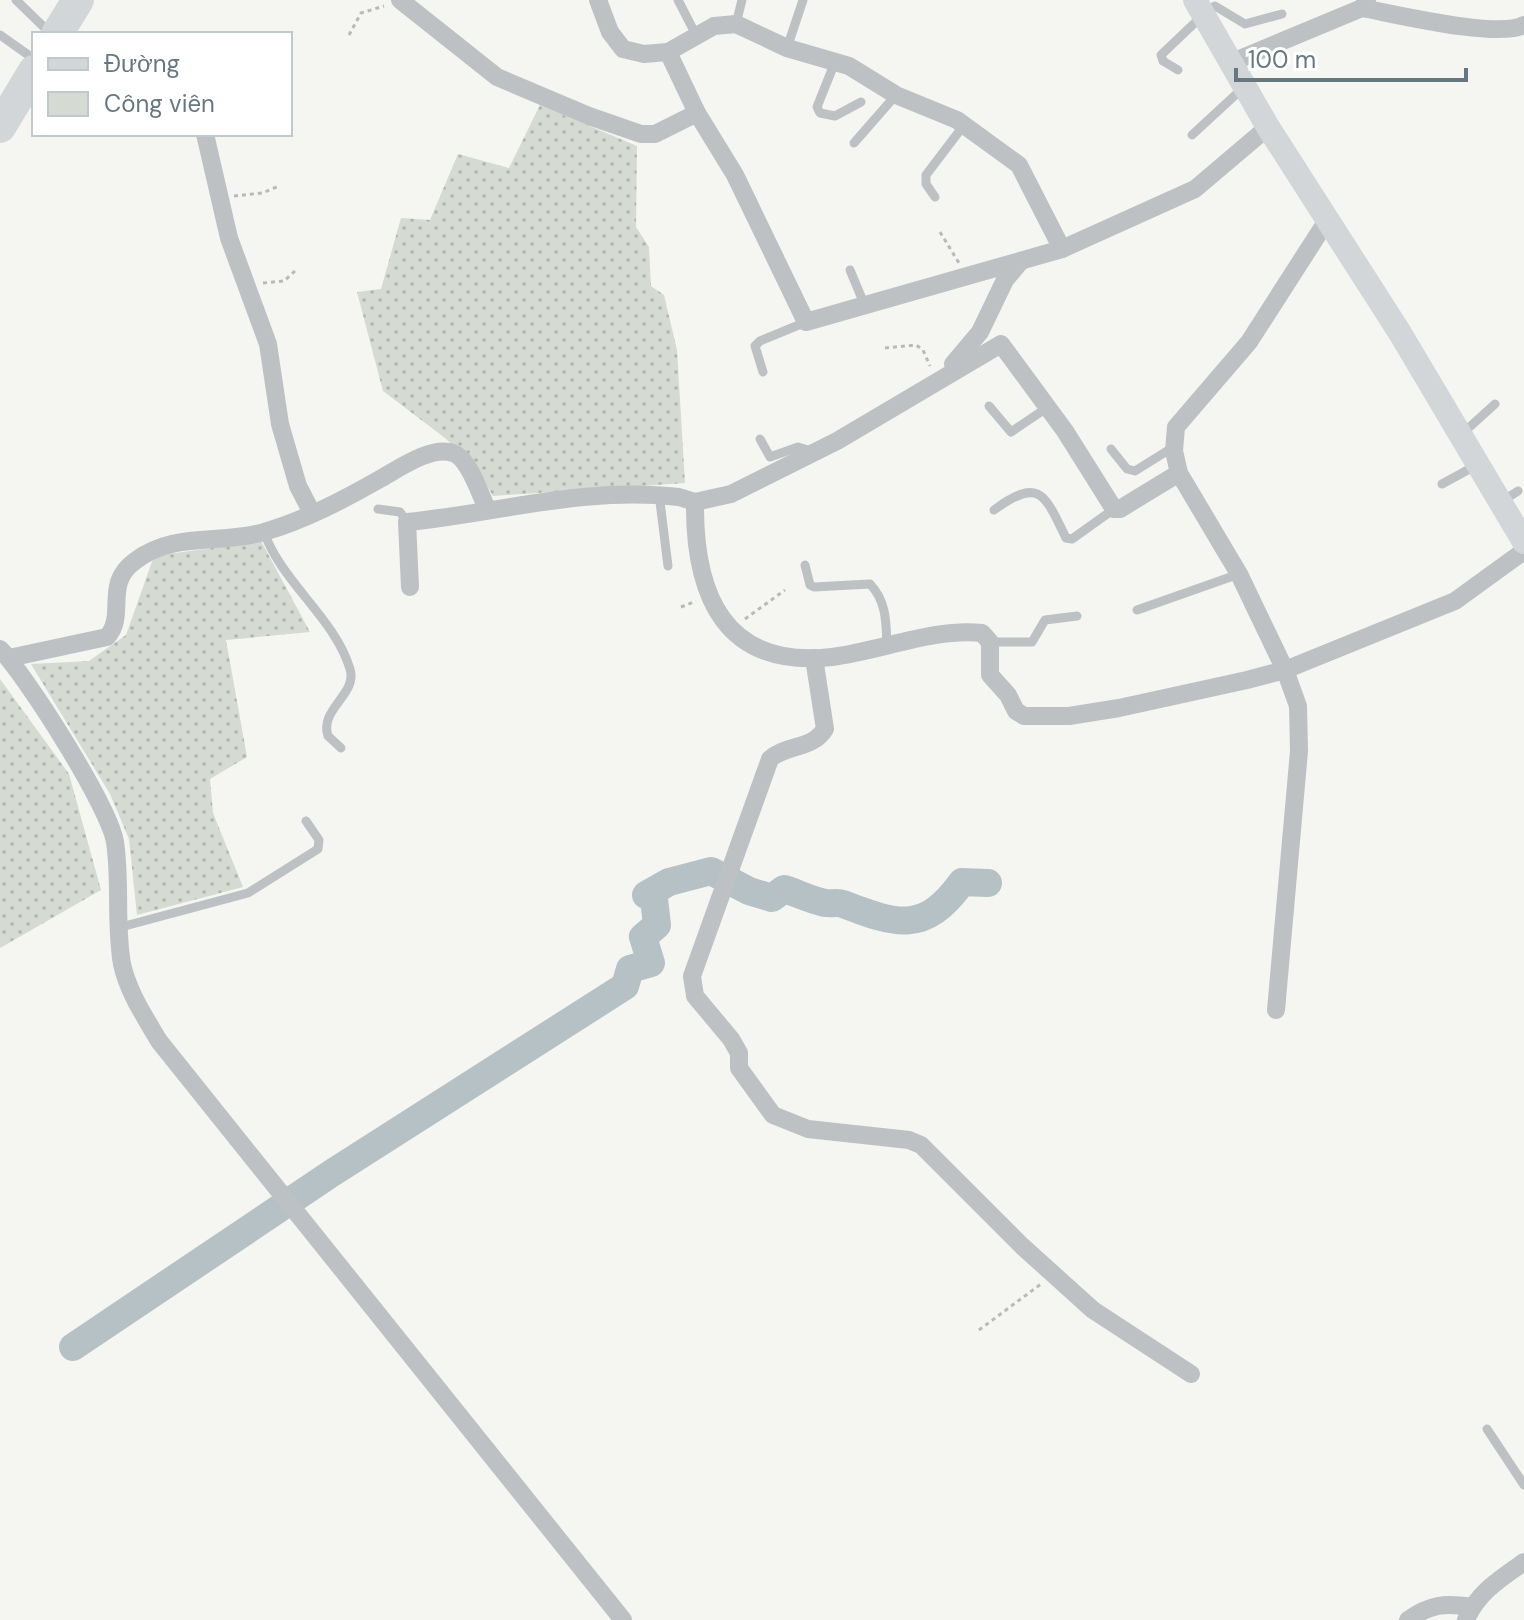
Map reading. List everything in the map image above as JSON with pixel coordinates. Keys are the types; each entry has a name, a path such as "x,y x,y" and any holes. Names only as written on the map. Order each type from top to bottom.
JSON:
{"highway":[{"path":"58,32 78,0"},
{"path":"0,127 32,74"}],"street":[{"path":"400,0 497,77 589,116 641,134 655,134 697,113"},
{"path":"598,0 610,32 623,49 644,54 668,52 714,26 736,24 787,48 849,66 896,95 964,125 1019,165 1062,249"},
{"path":"1230,63 1364,4 1511,31 1524,25"},
{"path":"1200,9 1326,222 1400,333 1478,464 1509,496 1524,541"},
{"path":"668,52 697,113 735,175 806,322 1062,249 1195,189 1268,127"},
{"path":"205,136 229,238 268,344 280,424 298,486 312,513"},
{"path":"1276,1010 1299,751 1298,706 1285,670 1239,574 1179,473 1174,451 1176,427 1249,342 1326,222"},
{"path":"951,371 991,315 1005,280 1021,261"},
{"path":"410,587 407,522 475,515 487,509 508,509 569,496 659,494 695,502 731,494 814,452 1001,344 1048,407 1114,509 1120,509 1179,473"},
{"path":"487,509 462,459 454,453 434,452 312,513 264,532 200,537 144,555 131,564 115,587 116,624 107,637 4,653 80,768 109,821 114,840 122,964 135,1000 159,1041 623,1620"},
{"path":"695,502 701,574 707,597 729,630 752,647 814,658 968,631 982,633 990,642 990,675 1008,695 1016,711 1024,716 1069,716 1119,708 1285,670 1455,601 1524,551"},
{"path":"814,658 825,729 806,745 777,752 770,759 692,976 695,996 731,1039 739,1053 739,1068 773,1115 808,1129 909,1140 921,1145 1053,1273 1121,1330 1191,1374"},
{"path":"1408,1620 1426,1606 1448,1603 1468,1613 1491,1584 1521,1571"}],"lane":[{"path":"16,0 55,32"},
{"path":"678,0 696,35"},
{"path":"736,24 742,0"},
{"path":"787,48 803,0"},
{"path":"1178,70 1163,61 1161,55 1200,9 1220,7 1245,24 1282,14"},
{"path":"0,35 32,58"},
{"path":"835,62 817,107 820,113 835,116 861,102"},
{"path":"1192,135 1244,87"},
{"path":"854,143 896,95"},
{"path":"935,197 926,184 926,175 964,125"},
{"path":"850,270 865,306"},
{"path":"763,372 755,346 806,322"},
{"path":"1460,435 1495,404"},
{"path":"989,406 1011,432 1048,407"},
{"path":"760,439 770,457 798,447 814,452"},
{"path":"1111,449 1127,469 1135,471 1167,451 1174,451"},
{"path":"1442,484 1478,464"},
{"path":"994,510 1018,492 1034,491 1045,498 1066,538 1072,539 1114,509"},
{"path":"659,494 668,566"},
{"path":"378,509 400,512 407,522"},
{"path":"264,532 271,551 341,649 352,674 350,684 326,718 328,736 341,748"},
{"path":"805,565 810,585 814,587 870,584 880,594 886,614 887,646"},
{"path":"1137,610 1239,574"},
{"path":"990,642 1032,642 1045,620 1077,616"},
{"path":"121,927 150,922 248,893 262,885 318,849 319,840 306,821"},
{"path":"1487,1429 1524,1485"}],"path":[{"path":"349,35 361,13 380,9 389,0"},
{"path":"218,193 249,196 279,186"},
{"path":"940,232 967,277"},
{"path":"247,284 284,281 295,271"},
{"path":"885,348 916,345 928,359 934,381"},
{"path":"729,630 785,590"},
{"path":"979,1330 1053,1273"}],"green space":[{"path":"540,105 637,146 636,227 649,247 651,286 664,295 677,350 685,483 493,496 475,466 445,438 383,391 357,292 381,289 401,218 430,220 458,154 509,168"},
{"path":"261,541 310,632 226,640 247,757 210,779 213,813 243,887 137,915 129,839 110,794 31,664 89,661 126,635 154,556"},
{"path":"0,679 69,774 101,890 0,948"}],"waterway":[{"path":"73,1347 332,1173 625,986 630,969 651,963 643,937 657,925 654,899 646,895 669,882 711,871 749,891 772,898 784,889 820,902 841,903 894,920 922,918 935,911 962,882 988,883"}]}
